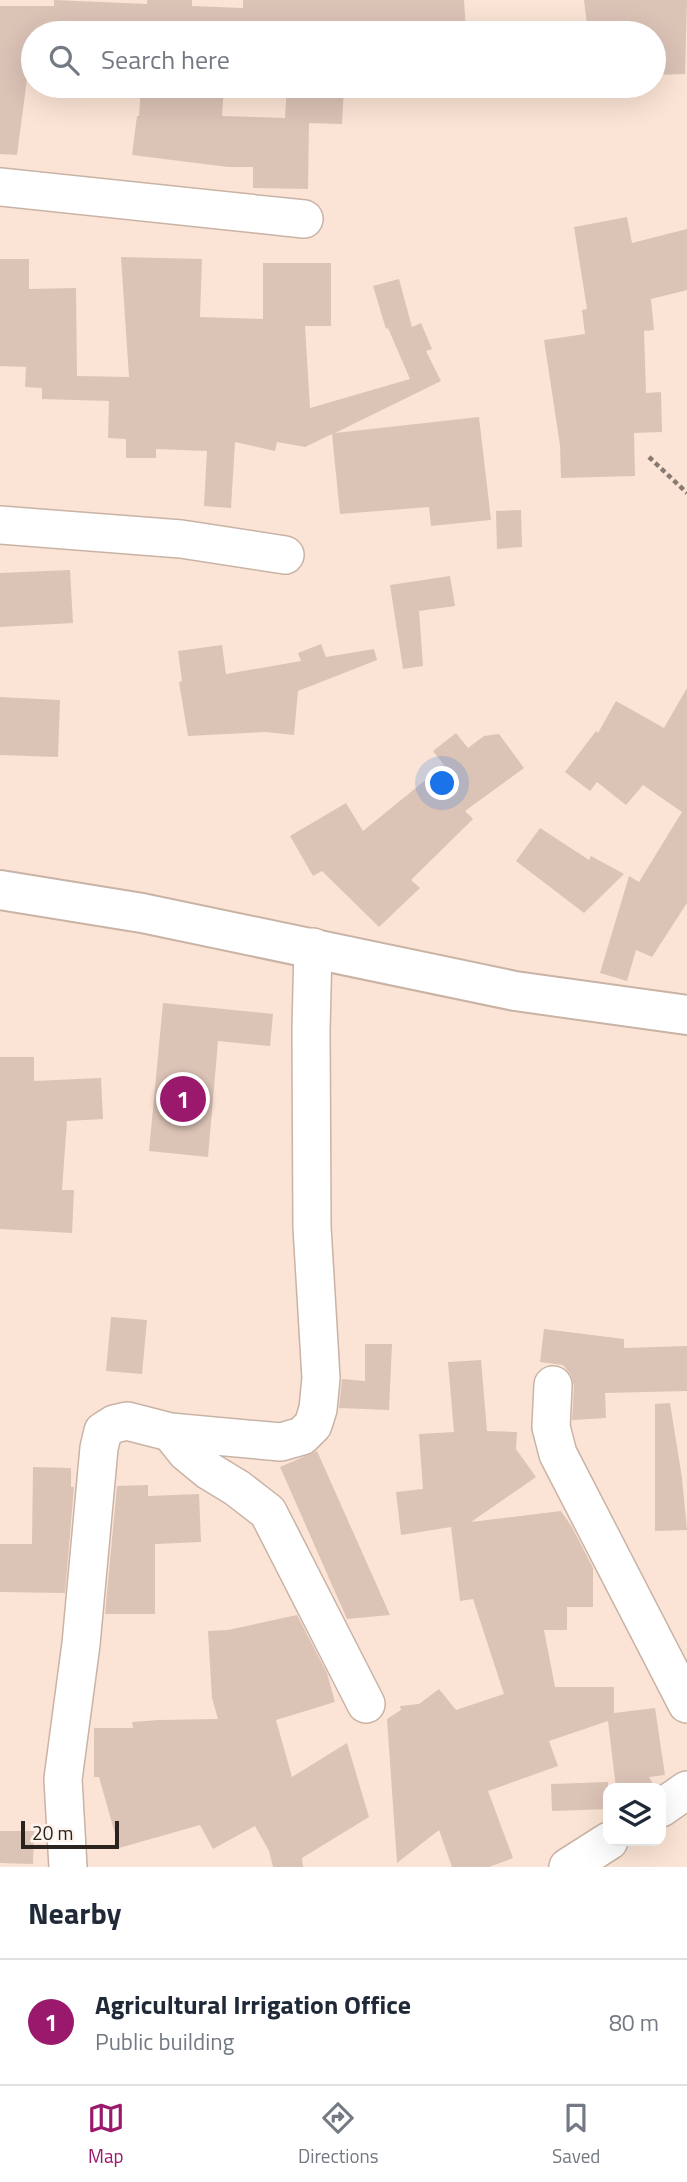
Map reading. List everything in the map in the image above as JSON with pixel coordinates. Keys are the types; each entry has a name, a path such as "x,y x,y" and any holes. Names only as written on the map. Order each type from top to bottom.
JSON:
{"street":[{"path":"0,187 304,219"},
{"path":"0,525 181,539 285,555"},
{"path":"0,890 142,913 515,991 687,1015"},
{"path":"68,1867 62,1779 103,1431 114,1424 127,1422 170,1432 281,1441 302,1436 313,1425 318,1409 321,1378 312,1214 313,947"},
{"path":"553,1385 551,1427 558,1454 687,1704"},
{"path":"170,1432 186,1452 209,1471 268,1512 366,1704"},
{"path":"666,1805 687,1790"},
{"path":"568,1867 603,1845"}],"path":[{"path":"649,457 687,493"}],"building":[{"path":"54,0 147,4 147,0 192,0 192,6 243,8 243,0 464,0 465,21 21,21 21,98 24,98 17,155 0,154 0,6 54,6"},
{"path":"584,0 687,0 685,74 666,75 666,21 587,21"},
{"path":"140,98 223,98 222,116 285,118 286,98 343,98 342,124 309,123 308,189 253,188 253,167 228,167 132,155"},
{"path":"627,217 632,243 687,229 687,290 651,299 654,330 644,331 646,393 661,392 662,432 634,433 635,476 561,478 560,445 544,340 585,334 582,310 587,309 574,227"},
{"path":"121,257 202,259 200,317 263,319 263,263 331,263 331,326 305,326 310,408 410,379 388,328 386,329 373,286 399,279 412,327 421,323 432,349 426,351 441,381 335,433 479,417 491,520 431,526 429,507 340,514 332,434 305,447 277,442 275,451 235,442 231,508 204,506 207,451 156,449 156,458 126,458 126,439 108,438 109,401 42,399 42,388 25,387 26,367 0,366 0,259 29,259 29,289 76,288 77,376 129,377"},
{"path":"521,510 522,547 497,549 496,511"},
{"path":"70,570 73,623 0,627 0,573"},
{"path":"450,576 455,606 419,611 423,666 403,669 390,585"},
{"path":"321,644 326,657 374,649 377,660 298,691 294,735 266,732 188,736 179,682 182,681 178,651 222,645 226,674 301,661 298,653"},
{"path":"687,688 687,903 652,957 636,950 627,981 600,973 629,876 639,882 682,812 643,785 626,805 597,782 590,791 565,772 596,731 598,733 616,701 664,728"},
{"path":"0,697 60,700 58,757 0,755"},
{"path":"456,733 468,748 484,736 499,734 524,768 465,811 473,819 411,880 420,888 379,927 322,871 313,876 290,836 346,803 363,831 444,765 433,751"},
{"path":"540,828 589,860 591,856 624,874 584,913 516,861"},
{"path":"163,1003 273,1014 270,1046 218,1041 208,1157 149,1151"},
{"path":"0,1057 34,1057 34,1081 101,1078 103,1119 67,1121 62,1190 74,1190 72,1233 0,1229"},
{"path":"111,1317 147,1320 142,1374 106,1371"},
{"path":"544,1329 624,1339 624,1348 687,1346 687,1391 605,1393 606,1418 572,1420 574,1386 571,1375 563,1365 540,1362"},
{"path":"365,1344 392,1344 389,1410 339,1408 342,1379 365,1381"},
{"path":"481,1360 487,1431 517,1432 516,1449 536,1477 471,1522 561,1511 593,1568 593,1607 567,1607 567,1630 544,1630 555,1687 614,1687 614,1713 655,1708 665,1775 649,1777 653,1783 615,1783 608,1721 549,1741 558,1766 488,1791 513,1858 489,1867 452,1867 439,1830 397,1863 387,1719 401,1710 400,1706 419,1704 439,1689 456,1710 504,1694 473,1599 460,1601 451,1527 401,1535 396,1492 423,1489 419,1434 454,1432 448,1362"},
{"path":"670,1403 687,1530 655,1531 655,1404"},
{"path":"317,1451 390,1615 347,1619 280,1467"},
{"path":"33,1467 71,1468 71,1487 74,1487 65,1593 0,1592 0,1544 32,1544"},
{"path":"148,1485 148,1496 199,1494 201,1542 155,1544 155,1614 105,1614 117,1486"},
{"path":"297,1615 327,1673 335,1702 276,1720 292,1777 347,1743 369,1817 302,1858 303,1867 273,1867 269,1851 255,1826 213,1849 200,1825 119,1848 99,1777 94,1777 94,1728 133,1728 132,1722 159,1720 218,1719 212,1698 208,1631 228,1630"},
{"path":"608,1782 603,1783 603,1809 552,1811 551,1784"},
{"path":"0,1831 34,1831 33,1864 0,1863"}],"place":[{"name":"Agricultural Irrigation Office","path":"183,1099"}]}
